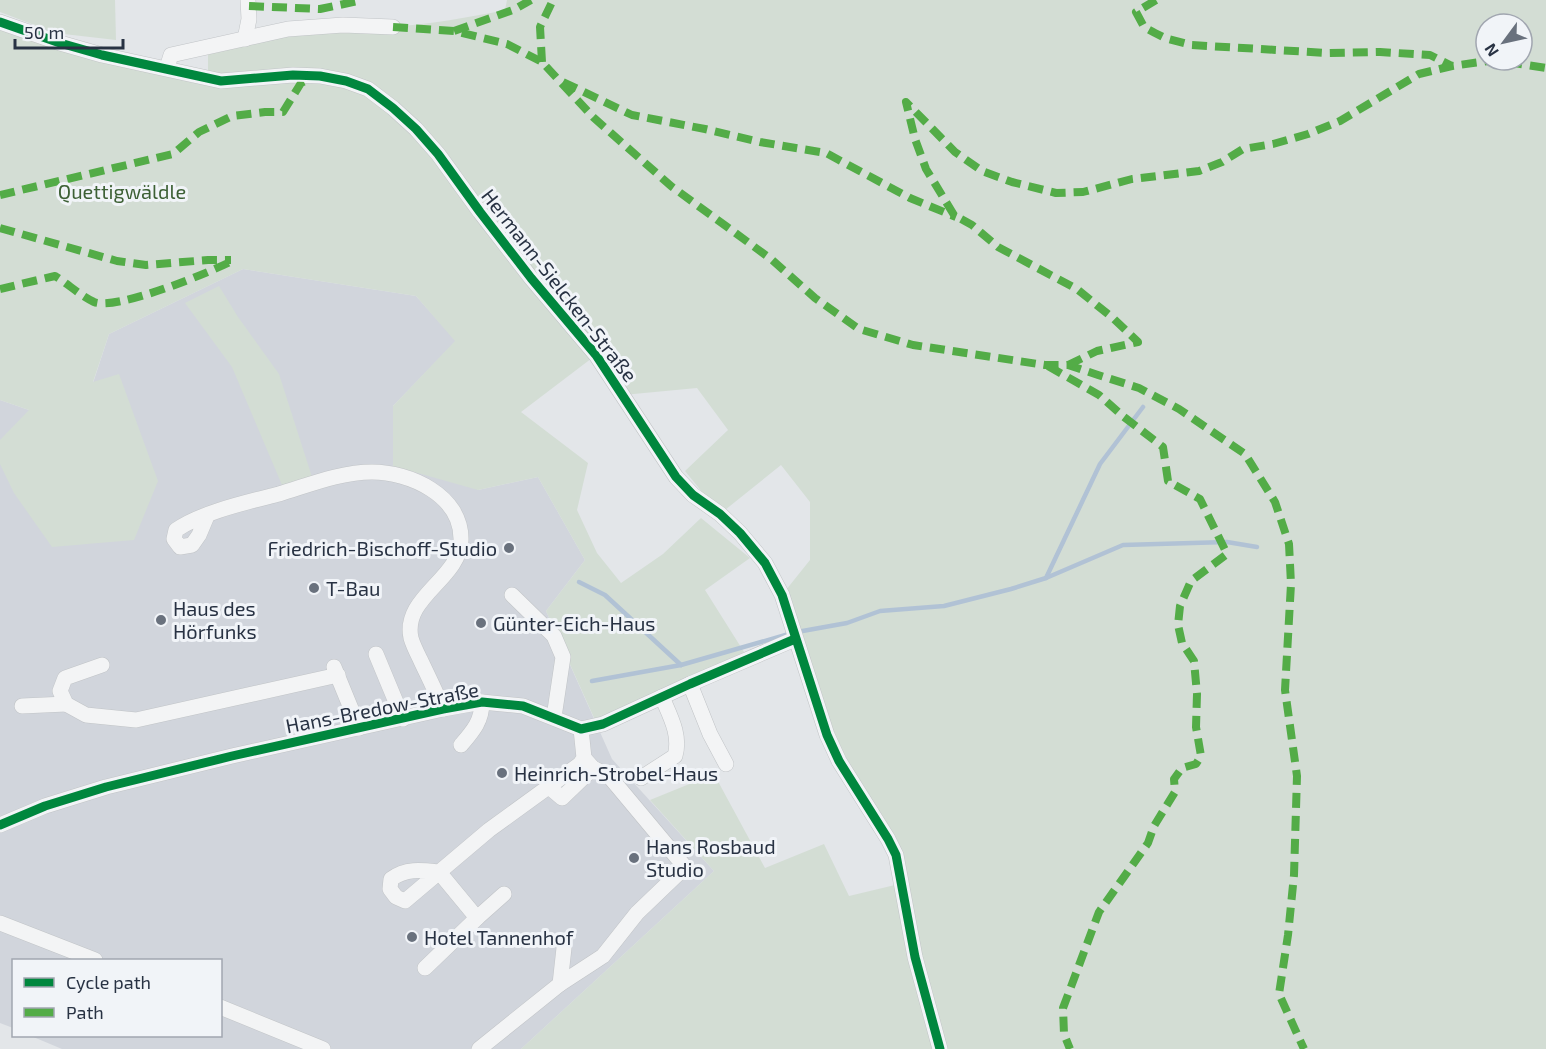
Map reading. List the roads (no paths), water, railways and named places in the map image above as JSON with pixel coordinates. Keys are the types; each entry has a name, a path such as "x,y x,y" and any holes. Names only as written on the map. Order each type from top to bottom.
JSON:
{"street":[{"path":"244,39 249,20 248,0"},
{"name":"Hermann-Sielcken-Straße","path":"0,22 102,55 221,81 293,75 329,77 346,81 368,89 417,129 531,278 596,355 676,477 693,495 720,514 740,533 765,563 782,595 826,735 839,761 896,855 915,957 940,1049"},
{"path":"167,68 171,54 288,28 343,25 393,27"},
{"name":"Hans-Bredow-Straße","path":"207,516 335,478 371,472 394,474 417,480 442,497 458,520 461,540 457,557 415,609 410,623 411,639 443,709"},
{"path":"512,595 554,636 562,657 554,717"},
{"path":"589,763 581,729 603,724 794,634"},
{"path":"375,654 403,719"},
{"path":"66,704 60,691 65,678 102,665"},
{"path":"22,706 66,704 86,715 136,720 336,671 359,728"},
{"path":"690,684 710,734 726,764"},
{"path":"641,778 675,756 678,742 674,723 662,697"},
{"path":"461,745 476,727 482,714 482,702"},
{"name":"Hans-Bredow-Straße","path":"0,825 45,806 106,787 232,756 482,702 523,706 581,729"},
{"path":"477,918 439,872 489,830 580,764 589,763 609,776 685,867 637,913 603,956 560,984 479,1049"},
{"path":"424,968 504,894"},
{"path":"0,923 92,959"},
{"path":"560,984 564,948"},
{"path":"222,1008 323,1049"}],"waterway":[{"path":"1046,578 1100,464 1143,407"},
{"path":"797,632 847,623 880,611 944,606 1011,589 1046,578 1123,545 1227,542 1257,547"},
{"path":"579,582 605,595 681,665"},
{"path":"592,681 681,665 789,634"}],"place":[{"name":"Friedrich-Bischoff-Studio","path":"509,548"},
{"name":"T-Bau","path":"314,588"},
{"name":"Haus des Hörfunks","path":"161,620"},
{"name":"Günter-Eich-Haus","path":"481,623"},
{"name":"Heinrich-Strobel-Haus","path":"502,773"},
{"name":"Hans Rosbaud Studio","path":"634,858"},
{"name":"Hotel Tannenhof","path":"412,937"}],"park label":[{"name":"Quettigwäldle","path":"122,191"}]}
